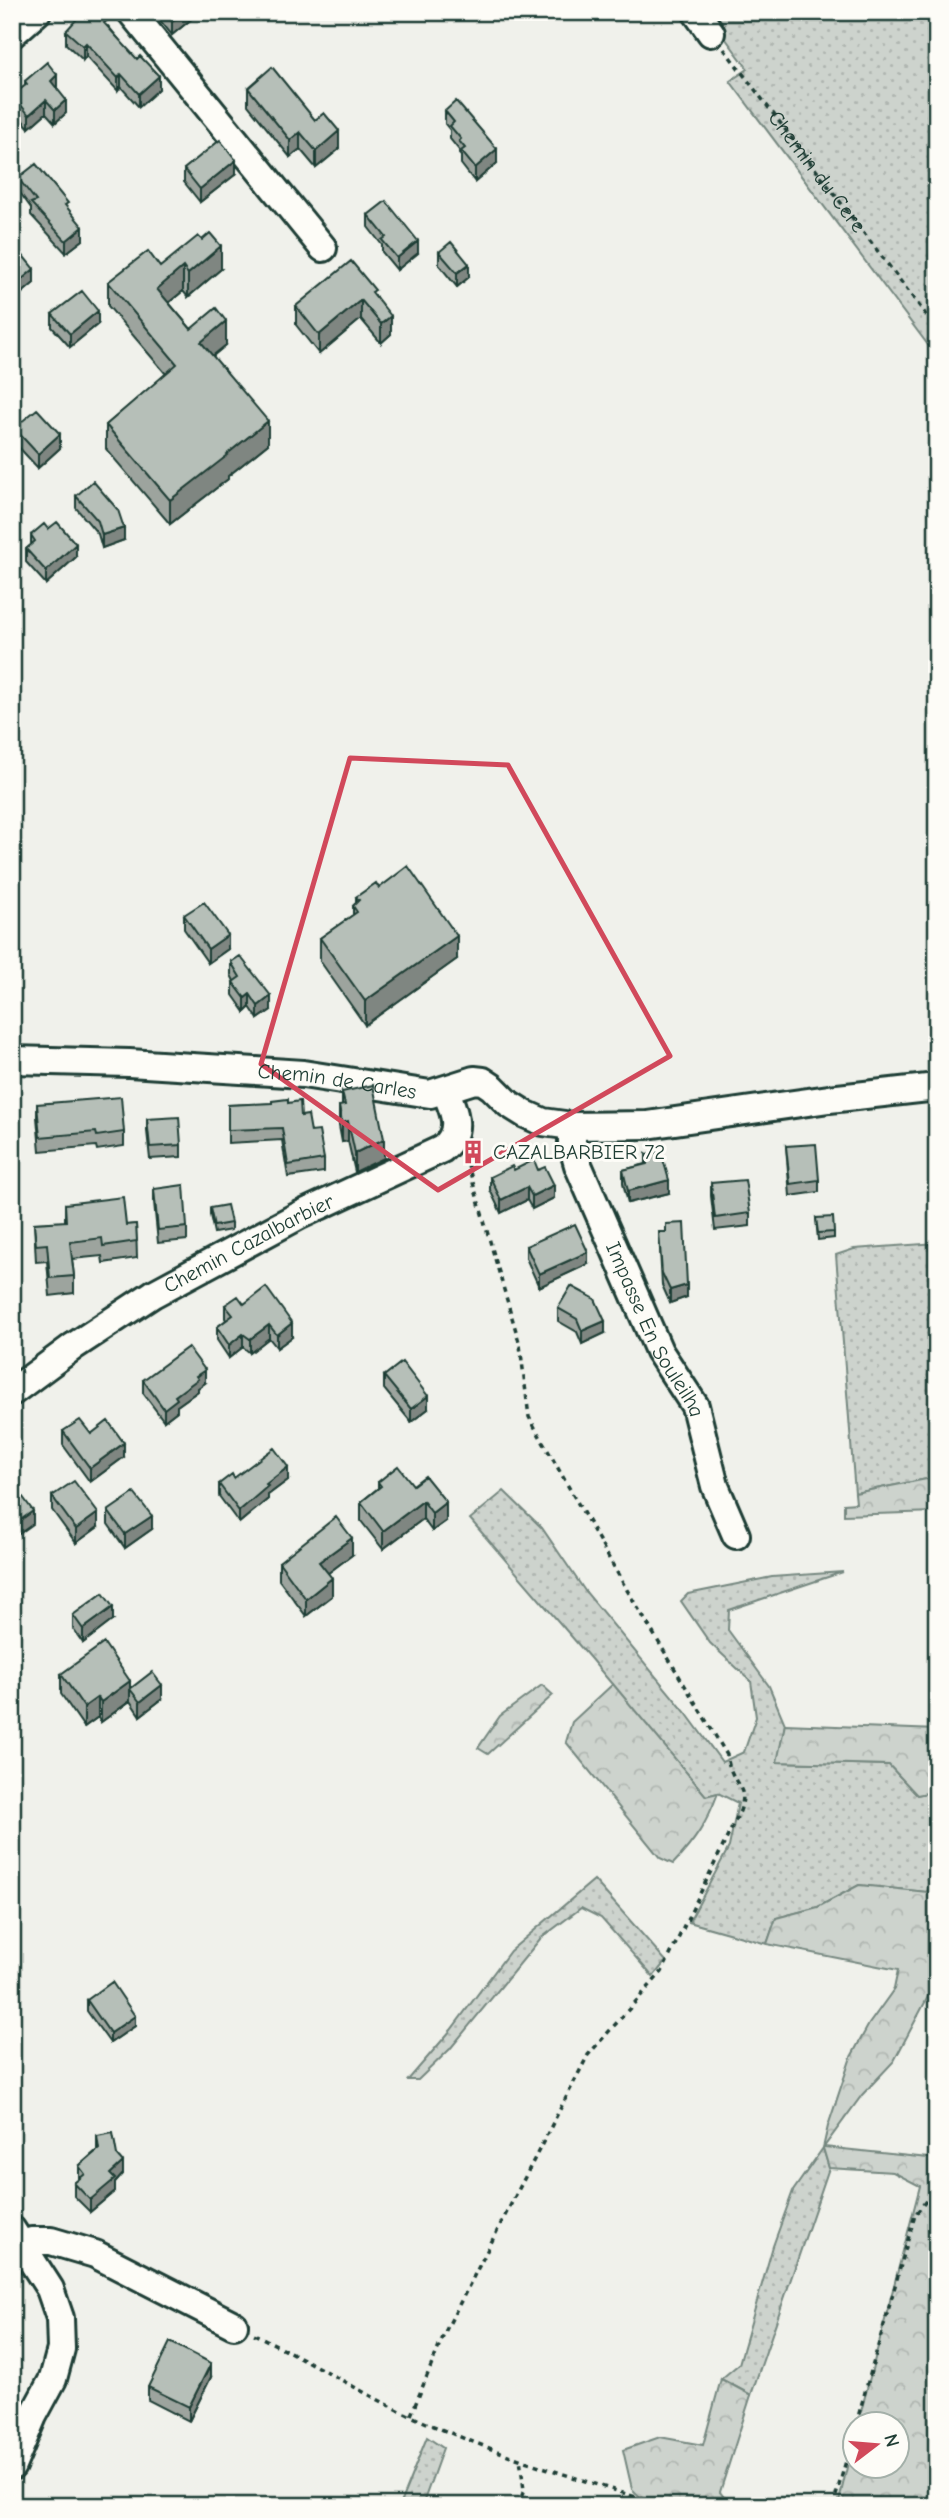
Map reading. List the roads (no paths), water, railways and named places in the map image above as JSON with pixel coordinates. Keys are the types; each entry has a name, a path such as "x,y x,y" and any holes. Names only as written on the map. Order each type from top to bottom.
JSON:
{"street":[{"path":"12,34 37,12"},
{"path":"131,12 323,248"},
{"name":"Chemin de Carles","path":"12,1060 129,1063 303,1074 430,1094 465,1082 482,1081 525,1114 543,1122 572,1126 647,1125 829,1099 937,1087"},
{"name":"Chemin Cazalbarbier","path":"12,1392 74,1346 153,1294 300,1215 442,1149 453,1140 456,1124 446,1090"},
{"name":"Impasse En Souleilha","path":"572,1126 572,1144 578,1165 641,1313 659,1351 695,1406 715,1486 736,1535"},
{"path":"18,2238 51,2241 95,2254 234,2325"},
{"path":"12,2466 33,2416 53,2379 61,2348 60,2318 50,2289 18,2238"}],"place":[{"name":"CAZALBARBIER 72","path":"473,1152"}]}
